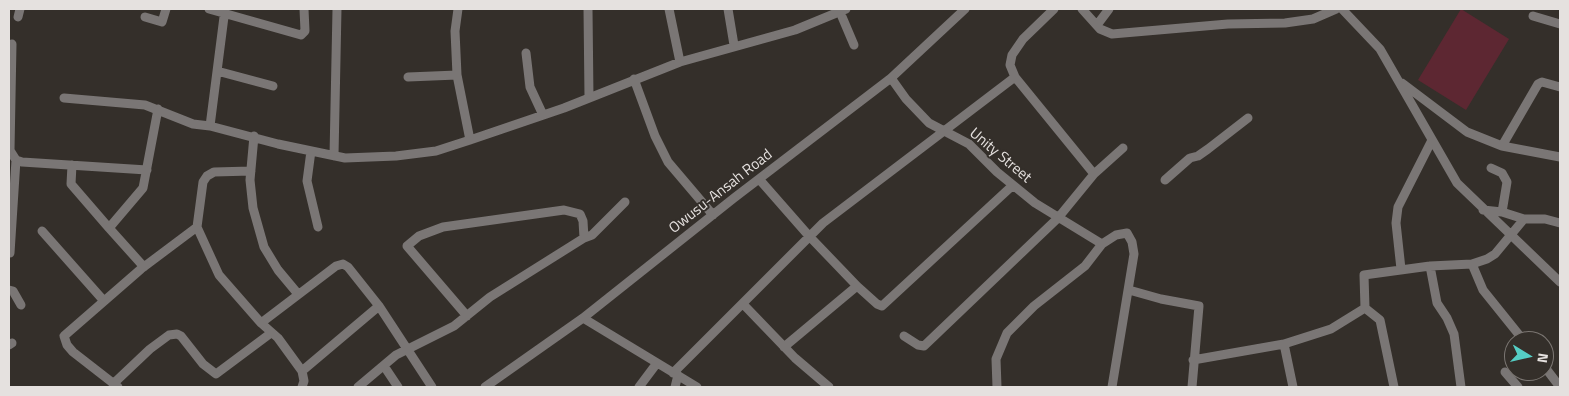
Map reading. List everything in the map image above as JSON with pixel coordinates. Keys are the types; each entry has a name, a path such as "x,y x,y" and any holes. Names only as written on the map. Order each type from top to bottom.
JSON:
{"street":[{"path":"145,17 162,22 166,9"},
{"path":"209,9 225,11 240,19 301,35 305,31 304,9"},
{"path":"334,156 337,9"},
{"path":"458,9 455,30 457,75 470,140"},
{"path":"588,9 589,98"},
{"path":"669,9 680,62"},
{"path":"728,9 734,45"},
{"name":"Owusu-Ansah Road","path":"486,387 583,318 891,78 965,9"},
{"path":"1054,9 1023,39 1012,55 1010,65 1015,77 1094,174"},
{"path":"1082,9 1097,25 1112,34 1228,24 1285,23 1313,19 1336,9"},
{"path":"1097,25 1109,9"},
{"path":"1342,9 1372,38 1399,81 1431,142 1457,183 1560,282"},
{"path":"64,98 145,105 193,124 210,126 345,158 396,156 436,151 470,140 589,98 680,62 734,45 795,30 843,10 854,45"},
{"path":"210,126 225,11"},
{"path":"1533,16 1560,24"},
{"path":"10,253 16,160 9,149 12,44"},
{"path":"526,53 530,87 543,115"},
{"path":"218,71 274,86"},
{"path":"408,77 457,75"},
{"path":"675,387 676,374 809,236 1015,77"},
{"name":"Unity Street","path":"891,78 921,115 943,131 969,144 1012,186 1058,218 1102,244"},
{"path":"634,79 655,136 668,162 713,215"},
{"path":"1399,81 1467,132 1502,146 1560,157"},
{"path":"1502,146 1538,84 1542,82 1560,87"},
{"path":"109,228 143,188 158,109"},
{"path":"1166,180 1190,158 1198,156 1248,118"},
{"path":"254,136 251,171 253,208 264,247 278,270 298,294"},
{"path":"1401,269 1396,223 1398,207 1431,142"},
{"path":"904,336 918,345 924,346 1058,218 1094,174 1123,148"},
{"path":"311,151 307,181 318,227"},
{"path":"16,160 147,170"},
{"path":"72,165 71,184 144,267"},
{"path":"1492,168 1502,173 1507,182 1502,212"},
{"path":"251,171 214,172 208,176 203,182 197,227 220,275 261,323 282,344 302,371 304,381 302,387"},
{"path":"759,179 809,236 857,286 877,304 884,305 1012,186"},
{"path":"358,387 396,355 454,326 490,297 584,238 592,235 625,202"},
{"path":"467,316 407,246 420,236 443,228 564,210 580,214 583,221 584,238"},
{"path":"1483,210 1502,212 1524,219 1545,219 1560,223"},
{"path":"1394,387 1380,320 1365,308 1364,275 1430,266 1472,264 1487,259 1495,254 1524,219"},
{"path":"197,227 144,267 67,332 64,340 88,366 115,386 150,349 169,335 177,334 180,336 203,364 216,374 271,333"},
{"path":"42,232 104,301"},
{"path":"997,387 996,359 1006,333 1020,318 1085,266 1102,244 1120,234 1127,233 1130,237 1134,254 1112,387"},
{"path":"261,323 336,266 343,264 348,267 379,306 432,387"},
{"path":"1472,264 1483,290 1516,331"},
{"path":"1430,266 1436,303 1447,318 1454,334 1461,387"},
{"path":"784,347 857,286"},
{"path":"9,290 13,291 21,304"},
{"path":"1129,290 1161,299 1199,306 1192,387"},
{"path":"743,304 784,347 829,387"},
{"path":"302,371 379,306"},
{"path":"1193,360 1284,344 1331,329 1365,308"},
{"path":"583,318 697,387"},
{"path":"1284,344 1294,387"},
{"path":"639,387 657,362"},
{"path":"384,366 398,387"}],"shaded area":[{"path":"1461,9 1509,39 1466,110 1418,80"}]}
